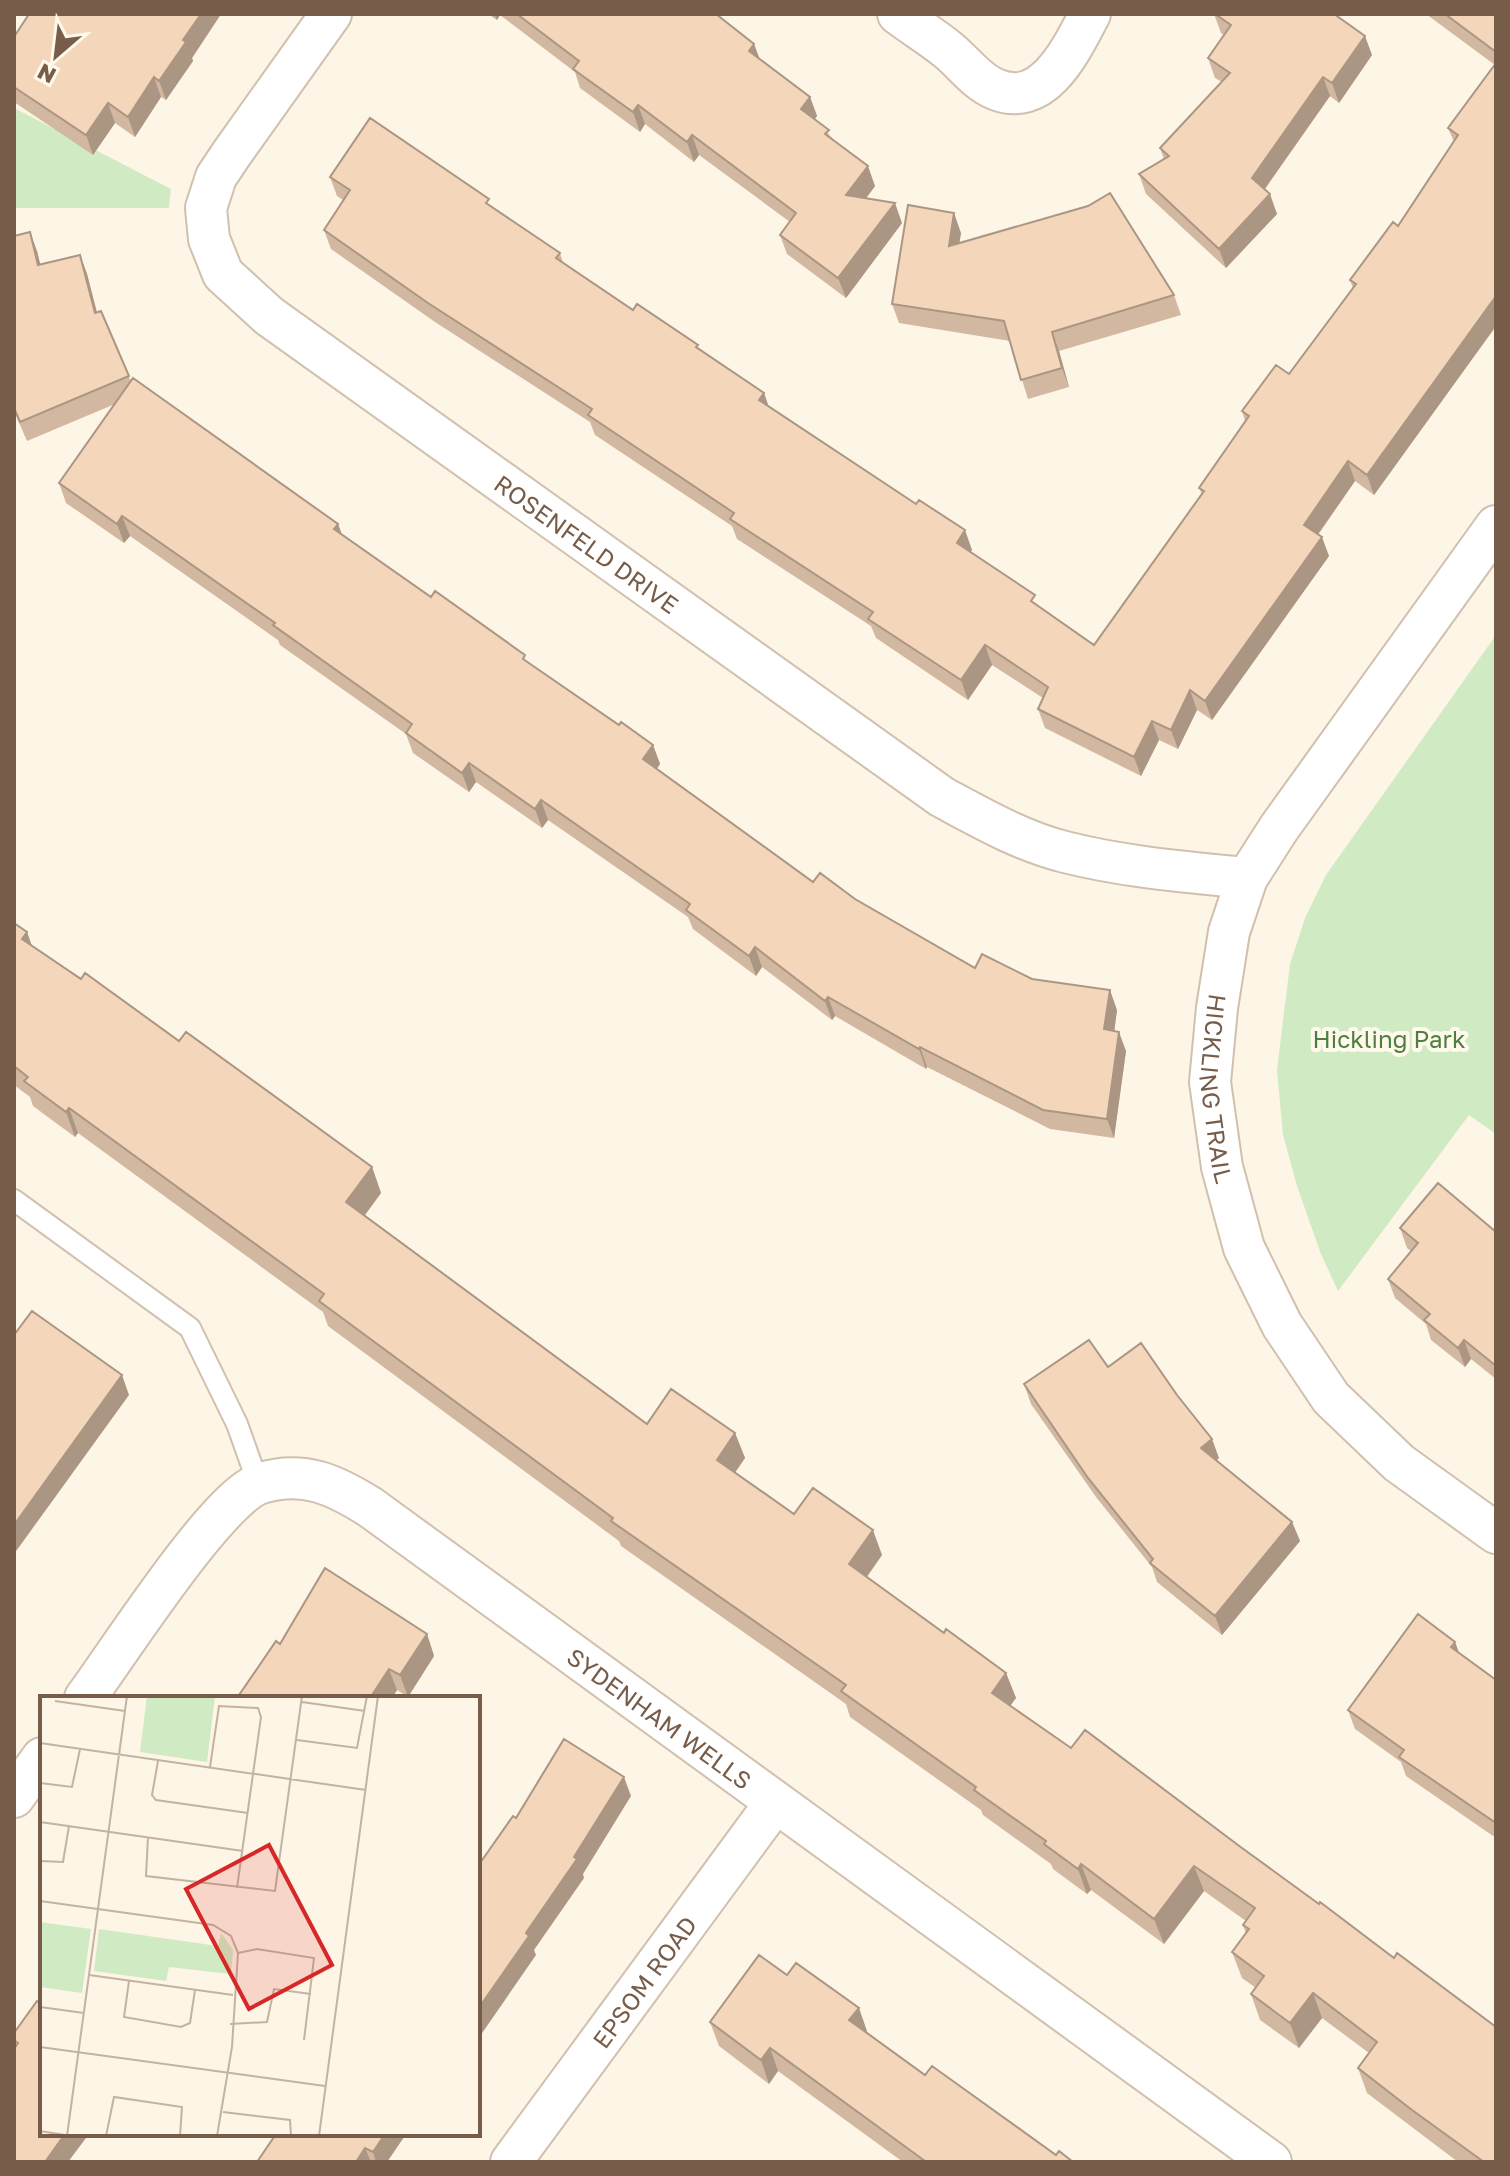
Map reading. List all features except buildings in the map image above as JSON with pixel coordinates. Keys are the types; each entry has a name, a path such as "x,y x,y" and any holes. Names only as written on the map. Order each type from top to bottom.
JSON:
{"street":[{"name":"ROSENFELD DRIVE","path":"331,14 216,177 206,208 209,239 223,274 243,294 269,316 942,797 1006,831 1064,852 1166,870 1247,878"},
{"path":"898,14 948,50 981,81 994,89 1010,93 1029,91 1045,82 1068,57 1090,14"},
{"name":"HICKLING TRAIL","path":"1496,526 1279,828 1247,878 1229,932 1210,1082 1222,1167 1244,1248 1282,1325 1331,1398 1399,1463 1496,1533"},
{"name":"SYDENHAM WELLS","path":"86,1696 226,1507 258,1483 293,1477 336,1485 1271,2162"},
{"path":"14,1797 40,1761"},
{"name":"EPSOM ROAD","path":"511,2162 775,1803"}],"lane":[{"path":"14,1200 190,1328 237,1424 258,1483"}],"green space":[{"path":"14,108 171,189 169,208 14,208"},
{"name":"Hickling Park","path":"1496,635 1496,1134 1469,1115 1338,1291 1297,1186 1283,1135 1277,1070 1290,964 1305,918 1326,875"}]}
